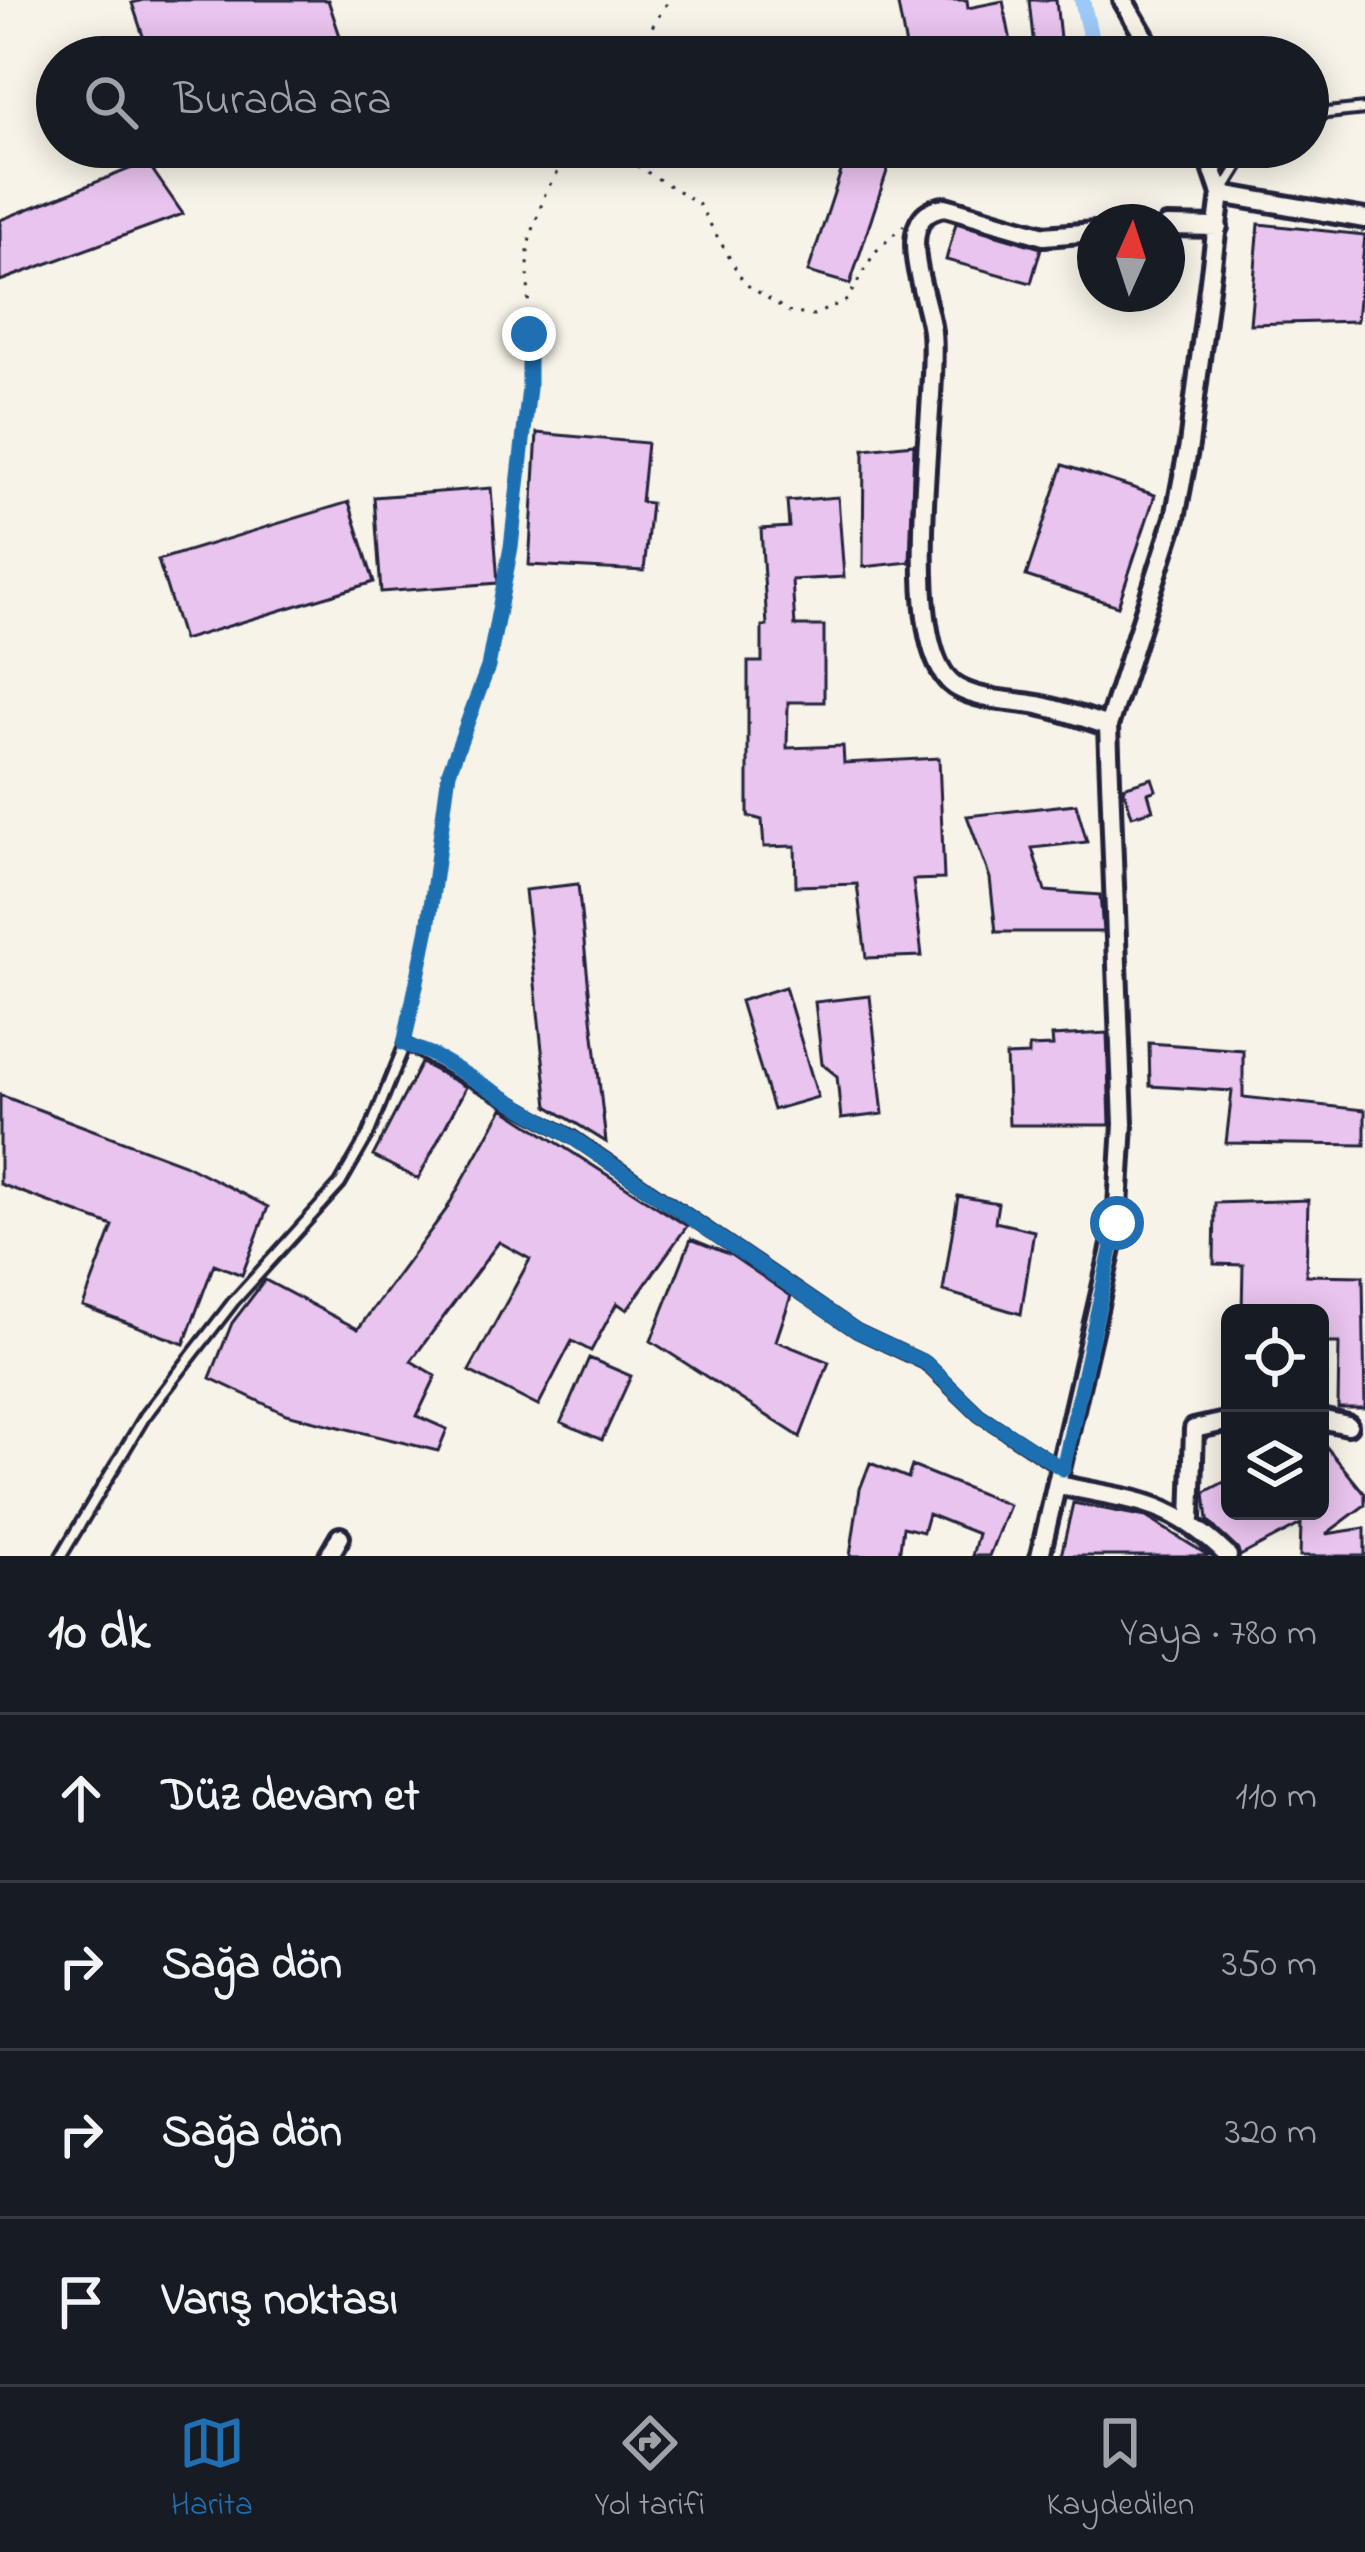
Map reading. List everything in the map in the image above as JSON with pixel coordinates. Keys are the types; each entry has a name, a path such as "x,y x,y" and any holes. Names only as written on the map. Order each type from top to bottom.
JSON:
{"street":[{"path":"1123,0 1144,36"},
{"path":"1040,1556 1117,1223 1121,1172 1108,726 1175,518 1218,226 1221,194 1212,168"},
{"path":"1221,194 1365,219"},
{"path":"1077,233 1045,236 945,207 929,209 916,223 914,246 932,336 923,597 934,660 943,678 976,696 1040,706 1108,726"},
{"path":"1185,226 1218,226"},
{"path":"1329,1421 1348,1425"},
{"path":"1191,1519 1194,1429 1221,1423"},
{"path":"1061,1477 1191,1519 1228,1556"},
{"path":"328,1556 340,1537"}],"lane":[{"path":"1329,113 1365,109"},
{"path":"1221,194 1237,168"},
{"path":"61,1556 146,1416 233,1302 340,1184 368,1135 404,1044 431,1054 573,1138 857,1331 926,1363 979,1415 1061,1477"}],"path":[{"path":"646,36 669,0"},
{"path":"404,1044 428,928 449,772 488,667 511,547 529,388 528,245 546,191 560,168"},
{"path":"640,168 698,203 744,283 791,313 814,315 847,300 884,242 916,223"}],"building":[{"path":"328,0 340,36 143,36 132,3"},
{"path":"897,0 967,0 968,8 1003,1 1010,36 904,36"},
{"path":"1029,0 1056,0 1060,36 1033,36"},
{"path":"132,168 151,168 183,214 0,281 0,220"},
{"path":"842,168 888,168 850,284 808,272"},
{"path":"956,223 1041,248 1031,283 946,260"},
{"path":"1259,224 1365,235 1357,321 1250,324"},
{"path":"537,433 647,443 641,502 651,503 644,571 529,565"},
{"path":"914,444 910,562 863,567 864,449"},
{"path":"1063,465 1155,495 1118,606 1026,576"},
{"path":"491,488 498,583 381,592 374,497"},
{"path":"838,497 844,577 792,580 795,626 824,626 824,702 788,702 787,748 843,746 844,763 939,758 944,879 913,880 922,956 866,958 857,884 796,886 795,846 764,847 762,820 748,816 748,662 762,662 762,626 767,626 761,529 789,527 787,501"},
{"path":"349,502 374,582 183,640 158,560"},
{"path":"1152,778 1156,790 1148,793 1153,810 1132,816 1123,787"},
{"path":"1076,804 1087,842 1032,848 1045,891 1100,895 1103,932 996,932 990,878 967,816"},
{"path":"578,884 606,1142 548,1106 525,890"},
{"path":"785,987 818,1097 773,1110 740,1001"},
{"path":"870,996 883,1114 841,1119 837,1076 822,1064 815,1002"},
{"path":"1107,1033 1110,1125 1009,1125 1006,1056 1029,1055 1029,1047 1053,1046 1052,1036"},
{"path":"1149,1043 1243,1050 1243,1097 1365,1110 1365,1145 1226,1143 1232,1091 1150,1086"},
{"path":"421,1063 466,1087 418,1179 373,1156"},
{"path":"0,1095 184,1164 268,1207 242,1275 214,1264 184,1344 83,1306 113,1226 0,1184"},
{"path":"503,1108 687,1226 627,1310 617,1303 591,1351 572,1341 538,1406 469,1371 530,1259 499,1242 411,1361 436,1376 417,1416 447,1429 438,1451 286,1414 210,1378 232,1323 265,1280 358,1329 446,1210"},
{"path":"958,1196 998,1203 995,1222 1034,1231 1021,1314 943,1291"},
{"path":"1308,1200 1306,1275 1363,1276 1365,1408 1338,1408 1339,1343 1329,1343 1329,1304 1242,1304 1243,1265 1214,1264 1215,1203"},
{"path":"691,1239 731,1255 791,1296 776,1341 829,1362 800,1437 651,1341"},
{"path":"589,1358 631,1376 602,1440 561,1422"},
{"path":"1329,1450 1365,1494 1365,1505 1326,1534 1365,1528 1365,1556 1300,1556 1301,1524 1240,1556 1208,1520 1205,1492 1221,1484 1221,1520 1329,1520"},
{"path":"870,1463 908,1478 912,1466 1009,1505 989,1556 972,1556 978,1534 928,1514 923,1532 903,1527 899,1556 850,1556 860,1489"},
{"path":"1073,1503 1146,1517 1209,1556 1061,1556"}],"waterway":[{"path":"1082,0 1090,36"}],"route":[{"path":"529,334 529,388 511,547 488,667 449,772 428,928 404,1044 431,1054 573,1138 857,1331 926,1363 979,1415 1063,1469 1117,1223"}]}
